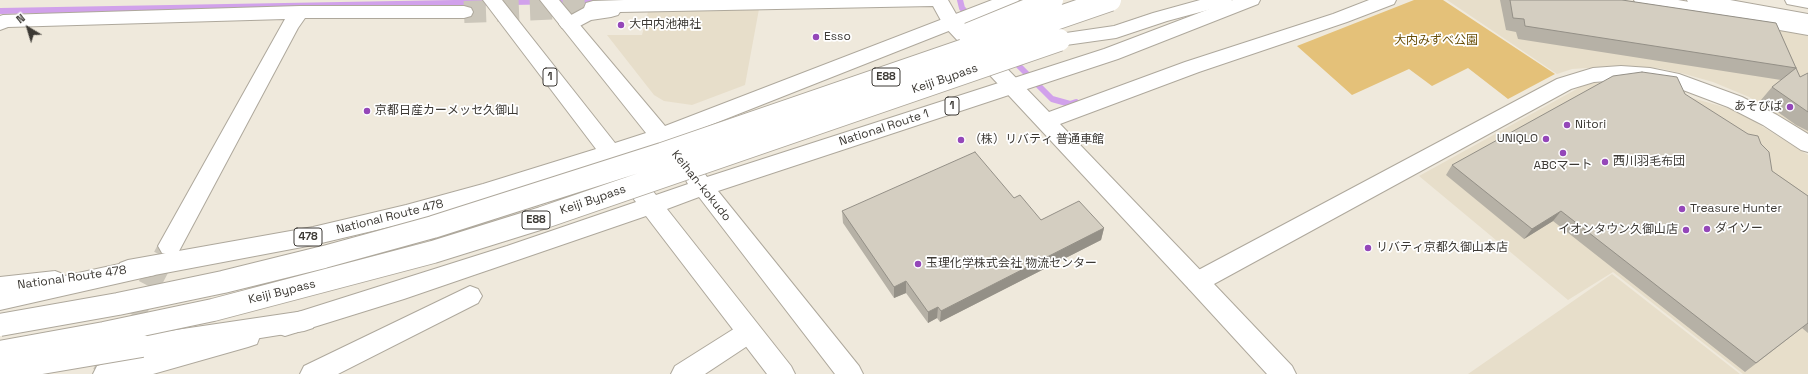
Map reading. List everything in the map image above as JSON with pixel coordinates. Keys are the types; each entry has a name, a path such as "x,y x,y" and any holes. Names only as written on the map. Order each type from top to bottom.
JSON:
{"main road":[{"name":"1","path":"492,0 650,206 782,374"},
{"name":"Keihan-kokudo","path":"549,0 662,145 703,187 850,374"},
{"path":"593,7 945,6 1010,0"},
{"path":"609,153 662,145 1052,0"},
{"name":"Keiji Bypass","path":"0,325 118,304 223,282 324,257 512,203 662,145 1110,0"},
{"name":"Keiji Bypass","path":"0,352 104,333 213,310 433,252 542,218 1172,0"},
{"path":"1059,40 1116,32 1160,17 1223,0"},
{"name":"National Route 1","path":"650,206 703,187 1111,54 1251,0"},
{"path":"1045,122 1192,67 1340,18 1387,0"},
{"path":"1643,0 1808,29"},
{"path":"1696,0 1808,20"},
{"path":"1794,0 1808,2"},
{"path":"569,24 586,14 645,6"},
{"path":"662,145 945,6"},
{"path":"945,6 1013,87 1045,122 1283,374"},
{"path":"1,22 300,12 464,12"},
{"path":"170,246 290,26 300,12"},
{"path":"1197,282 1564,84 1593,75 1622,72 1643,74 1665,77 1692,85 1735,102 1770,120 1808,144"},
{"name":"National Route 478","path":"0,287 147,268 313,236 406,214 483,193 609,153"},
{"path":"0,300 147,268 188,191 205,184"},
{"path":"106,374 143,362 304,321 480,264 650,206"},
{"path":"313,374 470,296"},
{"path":"684,374 749,332"},
{"path":"0,370 143,362"}],"shaded area":[{"path":"1447,0 1619,0 1808,34 1808,134 1749,97 1713,82 1681,73 1658,68 1618,66 1572,69 1557,74"},
{"path":"759,9 745,85 692,105 664,101 654,95 607,35 642,35 648,12"},
{"name":"イオンタウン久御山店","path":"1606,81 1678,94 1731,109 1749,118 1808,155 1808,374 1743,374 1613,272 1568,300 1419,176 1584,85"},
{"path":"1612,274 1740,374 1468,374"}],"green space":[{"name":"大内みずべ公園","path":"1414,0 1443,0 1555,74 1508,99 1468,68 1432,86 1409,69 1352,95 1297,46"}],"building":[{"path":"1510,0 1622,0 1776,23 1796,68 1525,26 1524,19 1513,18"},
{"path":"1796,68 1800,77 1808,73 1808,112 1772,87"},
{"name":"イオンタウン久御山店","path":"1642,72 1677,77 1685,94 1748,134 1758,136 1761,144 1769,152 1772,171 1808,196 1808,323 1756,363 1561,211 1532,229 1452,165 1613,76"},
{"path":"975,152 1014,198 1020,195 1041,220 1079,201 1104,228 941,311 938,307 928,312 906,281 894,287 842,211"}],"waterway":[{"path":"0,11 625,0"},
{"path":"960,0 962,8 970,17"},
{"path":"1013,60 1052,99 1070,104 1076,102"}],"tunnel":[{"path":"464,12 593,7"},
{"path":"103,374 168,249"}],"place":[{"name":"大中内池神社","path":"621,25"},
{"name":"Esso","path":"816,37"},
{"name":"あそびば","path":"1790,107"},
{"name":"京都日産カーメッセ久御山","path":"367,111"},
{"name":"Nitori","path":"1567,125"},
{"name":"UNIQLO","path":"1546,139"},
{"name":"（株）リバティ 普通車館","path":"961,140"},
{"name":"ABCマート","path":"1563,153"},
{"name":"西川羽毛布団","path":"1605,162"},
{"name":"Treasure Hunter","path":"1682,209"},
{"name":"ダイソー","path":"1707,229"},
{"name":"イオンタウン久御山店","path":"1686,230"},
{"name":"リバティ京都久御山本店","path":"1368,248"},
{"name":"玉理化学株式会社 物流センター","path":"918,264"}]}
